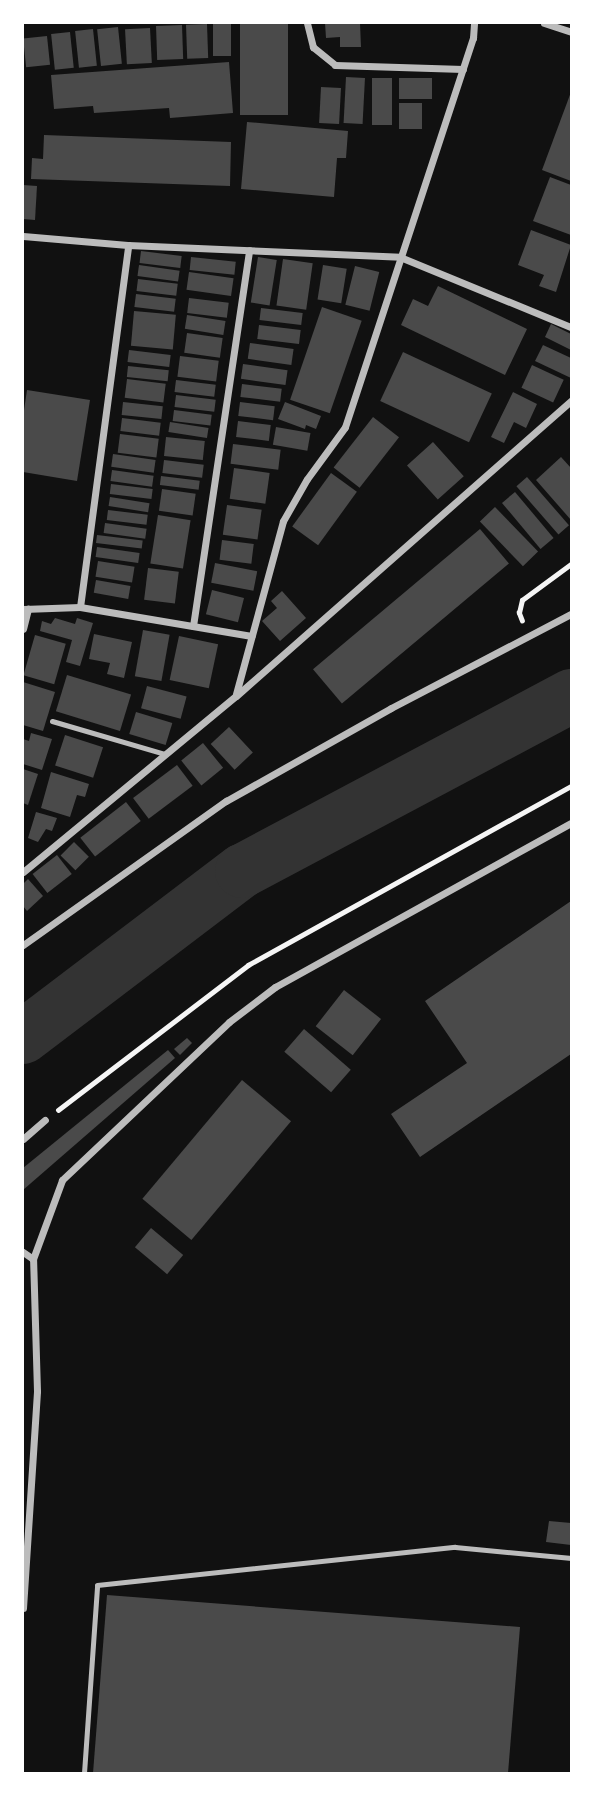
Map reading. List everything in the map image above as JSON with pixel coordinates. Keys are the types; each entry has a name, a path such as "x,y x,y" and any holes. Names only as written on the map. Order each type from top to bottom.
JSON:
{"street":[{"path":"307,23 313,47 335,65 463,69"},
{"path":"236,696 284,522 307,479 345,427 473,38 474,23"},
{"path":"544,23 571,32"},
{"path":"23,236 128,245 400,257 571,327"},
{"path":"79,607 128,245"},
{"path":"193,626 249,250"},
{"path":"23,872 236,696 571,401"},
{"path":"23,629 26,609 79,607 252,636"},
{"path":"23,945 226,801 391,708 571,614"},
{"path":"23,1608 37,1391 33,1259 61,1180 229,1023 275,986 571,823"},
{"path":"23,1139 45,1120"},
{"path":"23,1252 33,1259"}],"lane":[{"path":"52,721 165,754"},
{"path":"84,1773 97,1585 455,1547 571,1558"}],"path":[{"path":"528,636 519,613 522,600 571,564"},
{"path":"45,1120 248,965 571,786"}],"building":[{"path":"213,23 231,23 231,56 213,56"},
{"path":"240,23 288,23 288,115 240,115"},
{"path":"325,23 360,23 361,47 340,47 340,37 326,38"},
{"path":"207,24 208,58 187,59 186,25"},
{"path":"182,25 183,59 157,60 156,26"},
{"path":"118,27 122,64 101,66 97,29"},
{"path":"150,28 152,63 127,64 125,29"},
{"path":"93,29 97,66 79,68 75,31"},
{"path":"70,32 74,68 55,70 51,34"},
{"path":"47,36 50,65 26,67 23,39"},
{"path":"229,62 233,113 170,118 169,108 94,113 93,106 54,109 51,75"},
{"path":"346,77 365,78 363,124 344,123"},
{"path":"372,78 392,78 392,125 372,125"},
{"path":"399,78 432,78 432,99 399,99"},
{"path":"321,87 341,88 339,124 319,123"},
{"path":"571,92 571,181 542,170"},
{"path":"399,103 422,103 422,129 399,129"},
{"path":"247,122 348,131 346,158 337,158 334,197 241,189"},
{"path":"44,135 231,142 230,186 31,179 32,158 43,159"},
{"path":"550,177 571,185 571,235 533,221"},
{"path":"23,185 37,186 35,220 23,219"},
{"path":"531,230 571,245 556,292 539,286 544,275 518,265"},
{"path":"141,251 182,256 180,268 140,263"},
{"path":"191,257 236,262 234,275 190,270"},
{"path":"258,257 277,260 270,305 251,302"},
{"path":"283,259 313,263 306,310 276,306"},
{"path":"139,265 180,271 178,282 137,276"},
{"path":"323,265 347,269 341,303 318,300"},
{"path":"355,266 379,272 370,311 345,305"},
{"path":"189,272 234,278 231,296 186,290"},
{"path":"138,279 178,284 176,296 137,291"},
{"path":"438,286 527,329 505,375 401,325 413,299 428,306"},
{"path":"136,294 176,299 174,312 134,307"},
{"path":"189,298 229,303 227,318 187,313"},
{"path":"322,307 362,321 330,413 290,400"},
{"path":"261,308 303,313 301,325 260,320"},
{"path":"134,311 176,315 173,350 131,346"},
{"path":"187,315 226,321 223,335 185,329"},
{"path":"551,324 571,334 571,350 545,337"},
{"path":"259,325 301,330 299,344 257,339"},
{"path":"187,333 223,338 220,358 184,353"},
{"path":"250,343 294,349 291,365 248,359"},
{"path":"543,345 571,358 571,378 535,361"},
{"path":"129,350 171,355 169,367 128,362"},
{"path":"403,352 492,393 469,442 380,401"},
{"path":"180,356 219,361 216,382 177,377"},
{"path":"243,364 288,370 285,385 241,379"},
{"path":"532,365 564,380 553,402 521,388"},
{"path":"128,366 169,370 168,381 127,377"},
{"path":"127,379 166,384 163,403 125,398"},
{"path":"176,380 216,385 214,397 175,392"},
{"path":"242,384 282,389 280,402 240,397"},
{"path":"27,390 90,400 77,481 23,472 23,417"},
{"path":"513,392 537,404 526,428 514,422 504,443 491,437"},
{"path":"176,395 216,400 214,412 175,407"},
{"path":"123,402 163,406 161,419 122,415"},
{"path":"240,402 275,406 273,420 238,416"},
{"path":"285,402 321,416 316,429 306,425 305,429 278,419"},
{"path":"174,410 212,415 210,426 173,421"},
{"path":"373,417 399,437 360,488 334,467"},
{"path":"122,418 161,423 159,436 120,431"},
{"path":"238,421 271,425 269,441 236,437"},
{"path":"170,422 209,428 207,438 168,432"},
{"path":"276,427 310,433 307,451 273,445"},
{"path":"120,434 159,439 156,458 118,453"},
{"path":"166,437 205,441 203,460 164,456"},
{"path":"433,442 464,476 438,500 407,465"},
{"path":"233,444 281,450 278,470 231,464"},
{"path":"113,454 156,460 154,473 111,467"},
{"path":"561,457 571,468 571,520 536,480"},
{"path":"164,460 204,465 202,478 162,473"},
{"path":"234,468 270,473 265,504 230,499"},
{"path":"112,470 154,476 152,487 110,481"},
{"path":"331,473 357,492 318,545 292,526"},
{"path":"161,476 200,481 199,490 160,485"},
{"path":"527,477 569,525 558,534 516,486"},
{"path":"111,484 153,489 151,499 110,494"},
{"path":"162,489 196,494 193,516 159,511"},
{"path":"515,492 554,538 541,549 502,503"},
{"path":"110,497 150,503 148,512 109,506"},
{"path":"227,505 262,510 257,540 223,535"},
{"path":"495,507 538,552 523,566 480,522"},
{"path":"108,510 148,515 146,525 107,520"},
{"path":"158,515 191,520 183,569 150,563"},
{"path":"105,523 147,529 145,539 104,533"},
{"path":"480,529 509,563 342,704 313,669"},
{"path":"97,535 143,541 142,549 96,543"},
{"path":"222,540 254,544 251,564 220,560"},
{"path":"97,547 140,553 138,563 96,557"},
{"path":"98,561 135,567 132,583 95,577"},
{"path":"215,563 257,571 253,591 211,583"},
{"path":"148,568 179,572 175,604 144,600"},
{"path":"96,580 130,586 128,599 94,593"},
{"path":"212,590 244,598 238,622 206,614"},
{"path":"282,591 306,618 280,641 262,621 277,608 271,601"},
{"path":"55,618 75,624 77,618 93,623 80,666 66,662 72,640 40,631 42,621 51,624"},
{"path":"143,630 170,635 161,681 135,676"},
{"path":"94,634 132,642 124,678 107,674 110,663 89,659"},
{"path":"35,635 66,644 54,684 23,675"},
{"path":"179,636 218,644 209,688 170,680"},
{"path":"67,675 131,695 120,731 56,711"},
{"path":"23,682 55,692 43,731 23,725"},
{"path":"147,686 187,697 181,719 141,708"},
{"path":"136,712 172,723 166,745 129,734"},
{"path":"229,727 253,753 235,770 211,744"},
{"path":"31,733 52,739 42,770 23,764 23,739 29,741"},
{"path":"65,735 103,747 93,778 55,765"},
{"path":"203,743 223,768 201,785 181,761"},
{"path":"177,765 193,786 149,819 133,798"},
{"path":"23,769 38,774 28,805 23,803"},
{"path":"51,772 89,784 85,797 77,795 70,817 41,808"},
{"path":"126,802 141,821 95,857 80,838"},
{"path":"36,812 57,818 52,831 46,829 38,842 28,838"},
{"path":"74,842 89,857 75,870 61,855"},
{"path":"57,855 72,874 47,893 33,874"},
{"path":"28,879 43,896 27,911 23,906 23,884"},
{"path":"571,901 571,1054 420,1157 391,1114 467,1063 425,1001"},
{"path":"344,990 381,1019 353,1055 316,1026"},
{"path":"304,1029 351,1070 331,1092 284,1052"},
{"path":"187,1038 192,1043 180,1055 174,1049"},
{"path":"168,1050 175,1058 23,1190 23,1168"},
{"path":"242,1080 291,1121 191,1240 142,1199"},
{"path":"151,1228 183,1255 167,1274 135,1247"},
{"path":"549,1521 571,1523 571,1545 546,1542"},
{"path":"107,1595 520,1627 508,1773 93,1773"}],"waterway":[{"path":"23,1037 242,871 571,696"}]}
